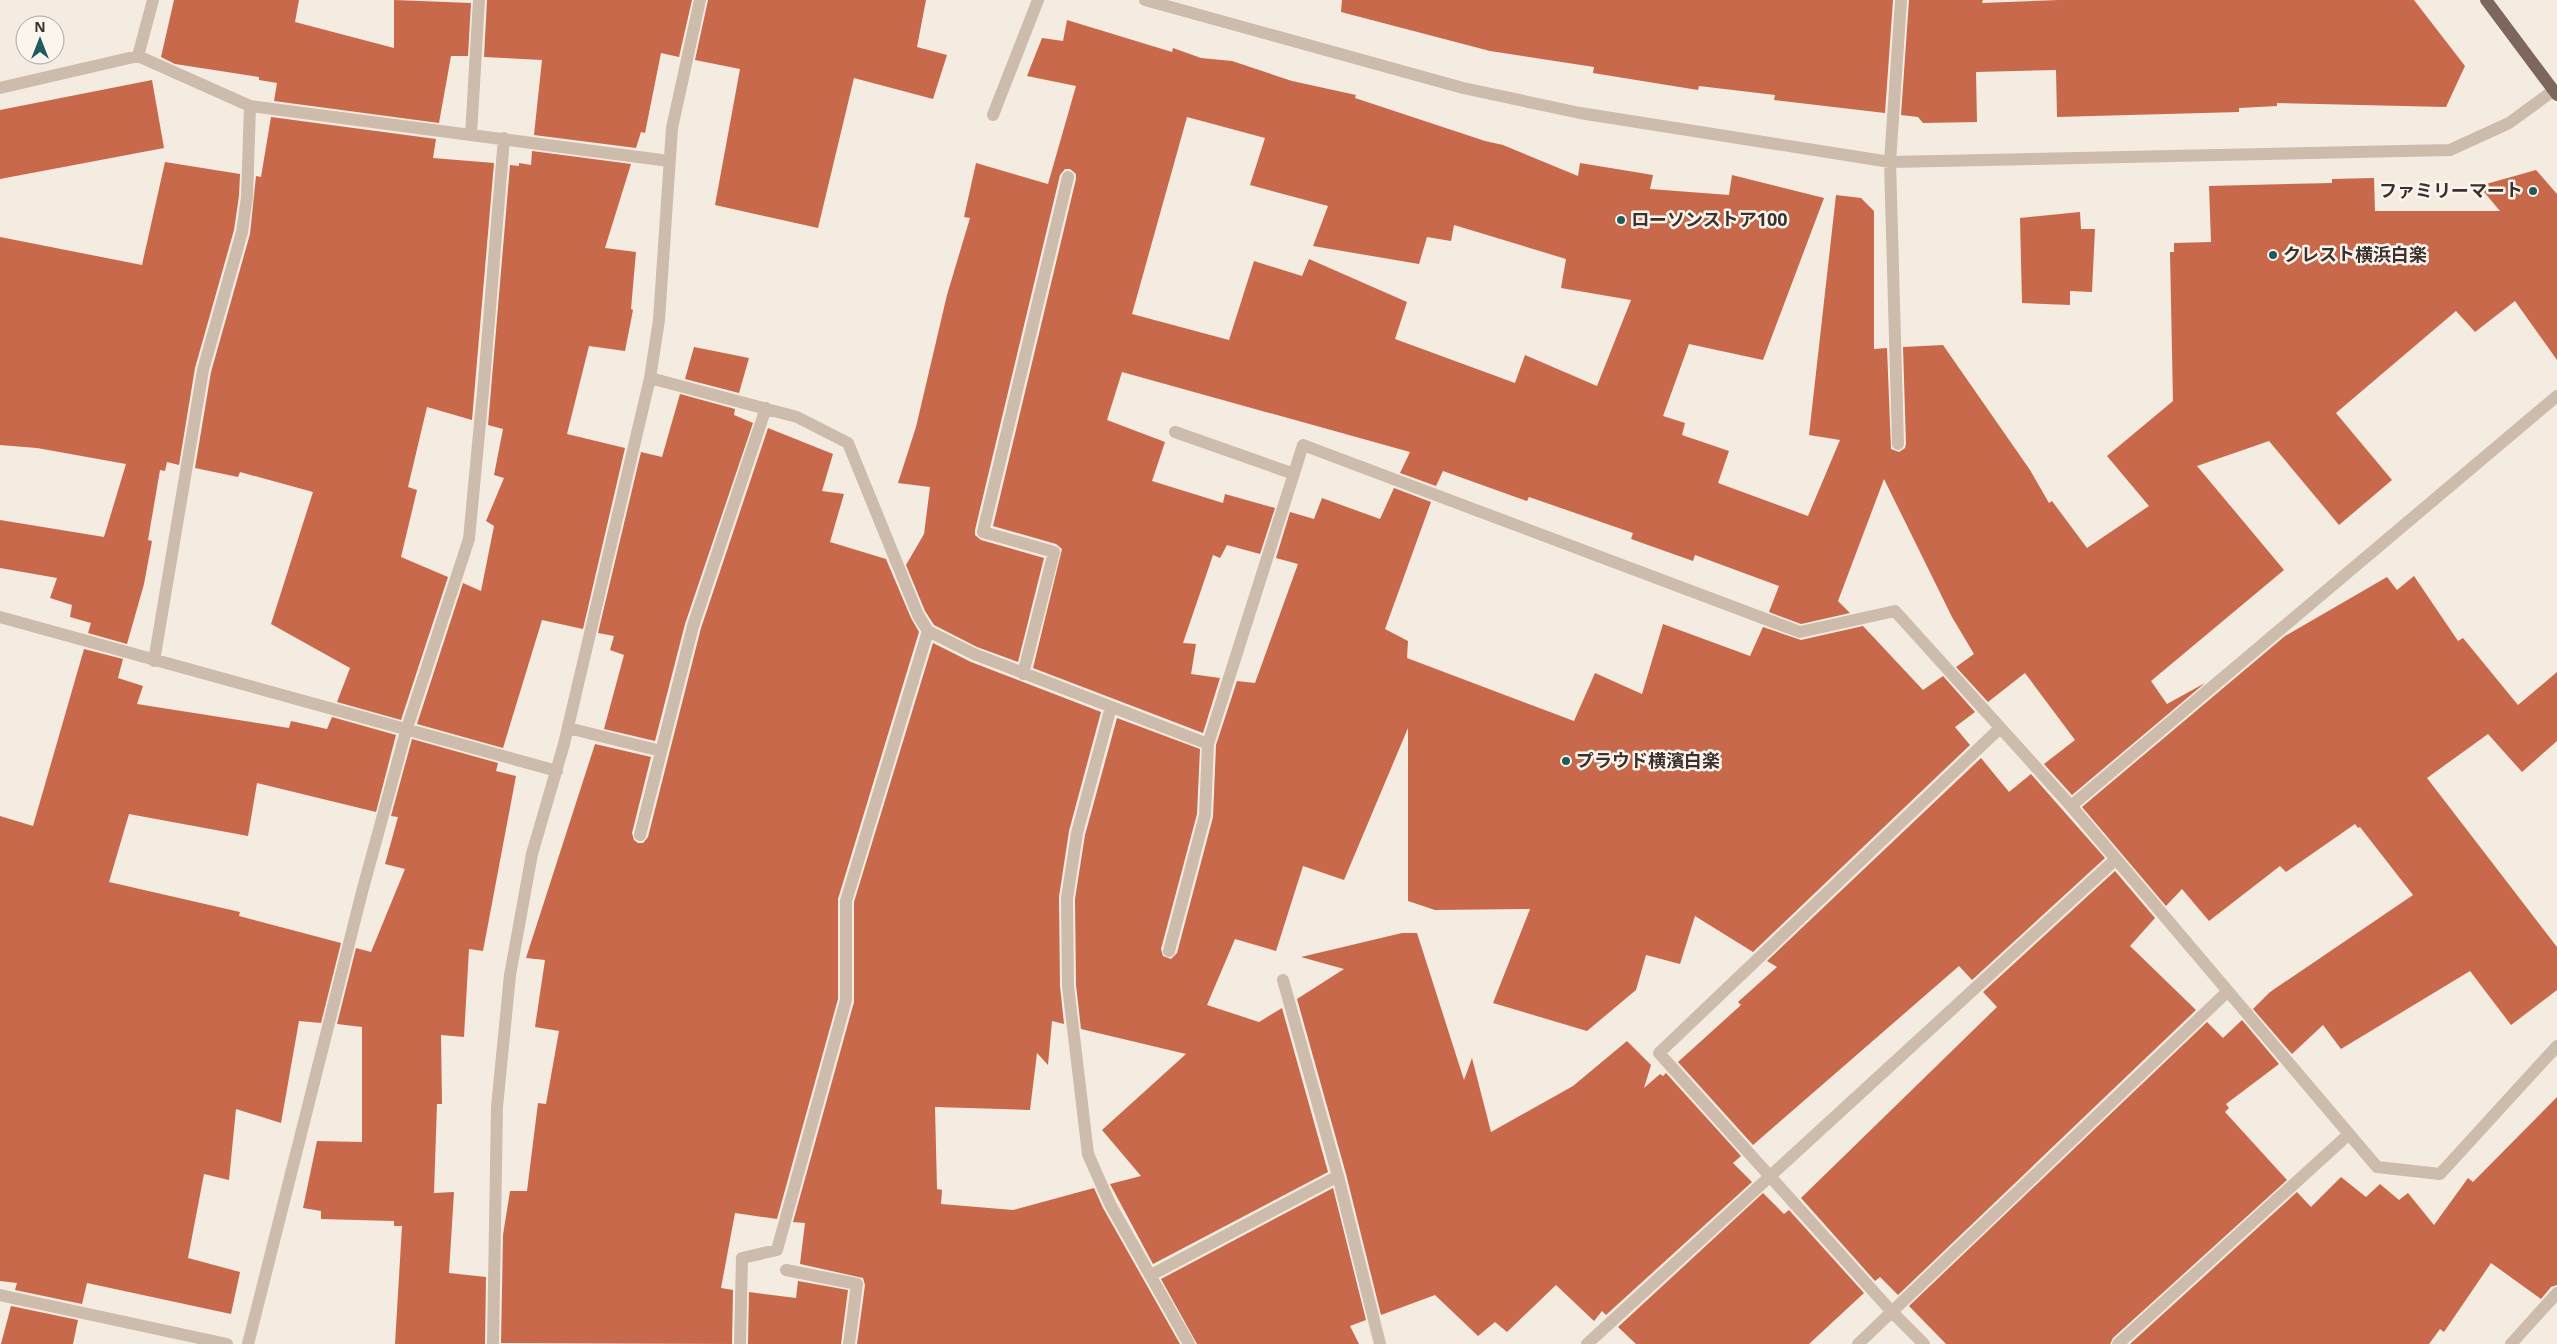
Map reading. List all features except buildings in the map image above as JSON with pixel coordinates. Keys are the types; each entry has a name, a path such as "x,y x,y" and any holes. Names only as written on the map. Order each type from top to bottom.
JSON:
{"main road":[{"path":"2486,0 2555,93"}],"street":[{"path":"138,56 153,0"},
{"path":"470,134 479,0"},
{"path":"493,1344 497,1107 510,975 532,854 568,728 650,378 659,320 672,128 700,0"},
{"path":"993,115 1038,0"},
{"path":"1145,0 1473,90 1580,113 1890,162 2450,150 2509,123 2555,93"},
{"path":"1898,444 1890,162 1901,0"},
{"path":"0,88 138,56 250,106 669,161"},
{"path":"154,661 203,370 242,232 247,197 250,106"},
{"path":"248,1344 362,892 406,731 469,539 504,138"},
{"path":"1024,674 1054,552 983,532 1068,177"},
{"path":"650,378 797,417 848,443 918,615 928,631 974,654 1208,744"},
{"path":"2071,806 2557,396"},
{"path":"640,835 693,626 766,408"},
{"path":"1175,432 1294,474"},
{"path":"1169,951 1205,815 1208,744 1303,444 1800,632 1895,611 2071,806 2377,1167 2440,1174 2557,1046"},
{"path":"0,617 406,731 557,771"},
{"path":"740,1344 742,1258 777,1250 846,1000 846,901 928,631"},
{"path":"1111,707 1077,833 1067,898 1068,986 1088,1154 1110,1204 1189,1344"},
{"path":"568,728 661,751"},
{"path":"1924,1344 1892,1312 1769,1177 1659,1053 2000,728"},
{"path":"1587,1344 2116,859"},
{"path":"1283,980 1338,1176 1380,1344"},
{"path":"1858,1344 2228,991"},
{"path":"2118,1344 2349,1134"},
{"path":"1150,1275 1338,1176"},
{"path":"786,1270 857,1284 850,1344"},
{"path":"2511,1344 2557,1293"},
{"path":"0,1295 228,1344"}],"place":[{"name":"ファミリーマート","path":"2533,191"},
{"name":"ローソンストア100","path":"1621,220"},
{"name":"クレスト横浜白楽","path":"2273,255"},
{"name":"プラウド横濱白楽","path":"1566,761"}]}
